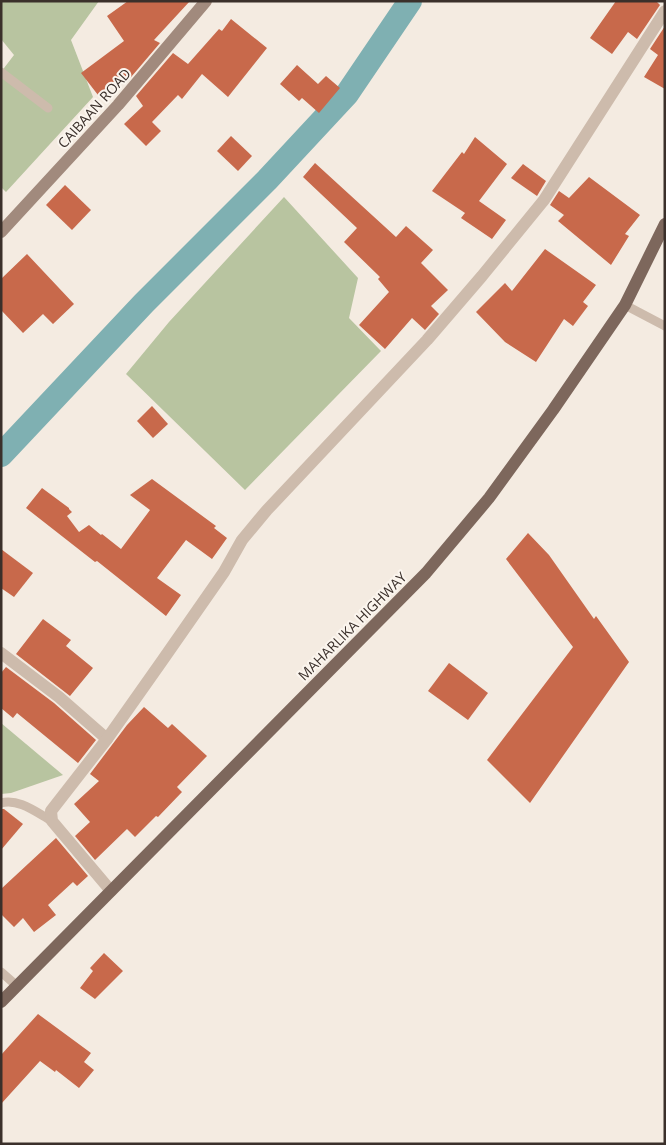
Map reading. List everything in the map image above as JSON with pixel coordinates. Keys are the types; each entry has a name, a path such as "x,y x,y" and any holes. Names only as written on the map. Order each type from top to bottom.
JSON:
{"main road":[{"name":"MAHARLIKA HIGHWAY","path":"1,1002 426,572 489,498 553,410 625,305 665,224"}],"street":[{"name":"CAIBAAN ROAD","path":"1,232 118,105 206,1"},
{"path":"111,891 52,820 51,811 107,739 224,572 242,540 267,510 427,340 544,200 665,11"},
{"path":"1,653 59,697 107,739"}],"lane":[{"path":"1,72 48,108"},
{"path":"625,305 665,326"},
{"path":"1,804 6,802 21,804 52,820"},
{"path":"1,972 17,986"}],"green space":[{"path":"1,1 99,1 71,40 93,97 6,192 1,187 1,72 14,55 1,39"},
{"path":"284,197 358,278 349,318 381,351 245,490 126,374 169,322"},
{"path":"1,723 63,775 11,793 1,794"}],"building":[{"path":"128,1 190,1 154,40 160,43 126,83 121,76 98,95 81,73 124,41 107,16"},
{"path":"616,1 656,1 660,5 637,39 628,32 612,54 590,38"},
{"path":"231,19 267,48 228,97 202,74 182,99 178,95 152,122 161,131 146,146 124,124 143,106 136,96 173,53 188,64 219,29 222,31"},
{"path":"665,26 665,89 644,77 658,55 650,49"},
{"path":"297,65 318,84 326,76 340,88 319,113 302,98 299,101 280,84"},
{"path":"231,136 252,156 238,171 217,151"},
{"path":"475,137 507,164 479,201 506,220 492,239 461,218 465,213 432,191 462,152 464,154"},
{"path":"315,163 396,237 406,226 433,250 421,263 448,290 431,306 439,314 425,330 412,318 385,349 359,325 389,292 378,279 380,277 344,242 357,228 303,177"},
{"path":"523,164 546,181 537,196 511,178"},
{"path":"589,177 640,215 625,234 629,236 611,265 558,221 564,215 550,205 559,191 569,198"},
{"path":"65,185 91,210 72,230 46,205"},
{"path":"545,249 596,285 583,302 588,306 573,326 564,319 536,362 505,342 476,312 505,283 512,291"},
{"path":"27,254 74,304 53,324 43,314 23,333 1,310 1,279"},
{"path":"152,406 168,424 153,438 137,421"},
{"path":"152,479 216,526 214,528 227,538 212,559 186,540 157,578 181,595 166,616 26,508 42,488 69,508 72,512 67,516 79,532 89,525 121,549 150,510 130,495"},
{"path":"528,533 549,555 594,619 596,616 629,662 530,803 487,760 573,647 506,559"},
{"path":"1,549 33,573 14,597 1,588"},
{"path":"43,619 71,640 66,646 93,668 70,696 16,654"},
{"path":"449,663 488,693 468,720 428,691"},
{"path":"6,667 54,703 96,740 78,763 17,713 13,718 1,708 1,673"},
{"path":"144,707 168,728 172,724 207,756 177,787 182,792 158,817 156,816 135,837 127,829 95,860 75,836 90,822 74,804 99,781 90,774 127,725"},
{"path":"1,809 4,809 23,824 1,850"},
{"path":"56,838 88,876 77,886 73,882 48,905 56,915 34,932 23,918 14,927 1,914 1,889"},
{"path":"104,953 123,971 95,999 80,988 93,971 90,968"},
{"path":"38,1014 91,1053 84,1062 94,1070 79,1088 56,1070 55,1072 40,1061 1,1104 1,1055"}],"waterway":[{"path":"1,455 144,303 267,180 347,94 410,1"}]}
